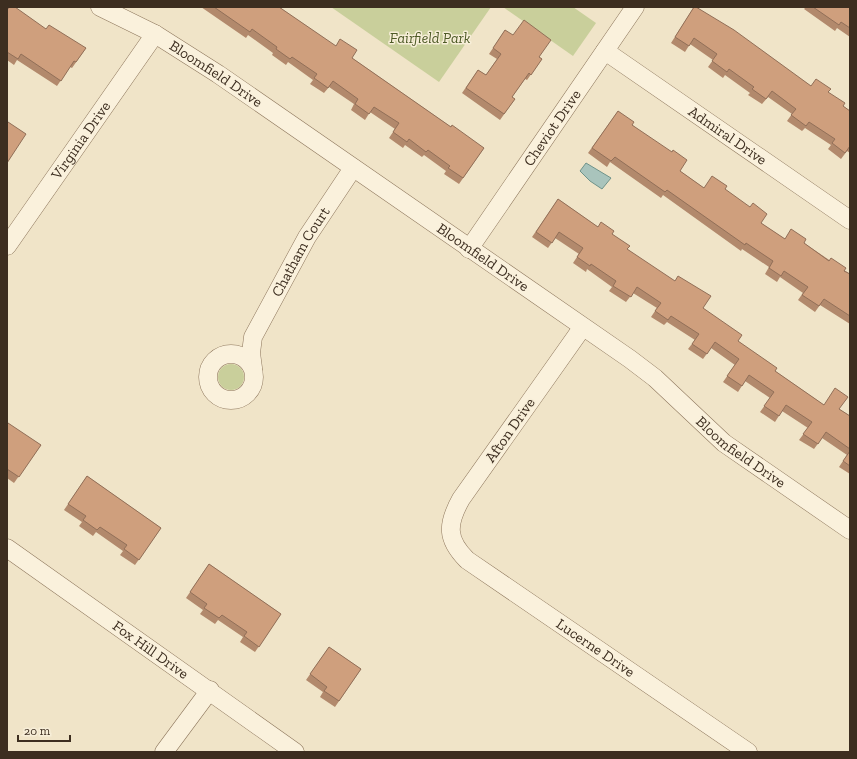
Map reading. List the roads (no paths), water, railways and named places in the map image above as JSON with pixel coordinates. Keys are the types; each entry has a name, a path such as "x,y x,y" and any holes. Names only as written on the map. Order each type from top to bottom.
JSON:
{"street":[{"name":"Bloomfield Drive","path":"100,7 154,34 218,74 655,378 724,443 850,530"},
{"name":"Cheviot Drive","path":"469,249 635,7"},
{"name":"Virginia Drive","path":"7,246 154,34"},
{"name":"Admiral Drive","path":"605,51 850,220"},
{"name":"Chatham Court","path":"253,337 240,347 214,361 208,374 212,389 223,399 238,399 251,390 254,383 251,353 253,337 307,237 353,168"},
{"name":"Afton Drive","path":"451,537 451,522 461,498 582,328"},
{"path":"228,353 243,356 253,368"},
{"name":"Lucerne Drive","path":"451,537 456,549 467,560 748,752"},
{"name":"Fox Hill Drive","path":"7,548 210,690 295,752"},
{"path":"164,752 210,690"}],"water":[{"path":"586,163 611,178 602,189 590,181 580,171"}],"park label":[{"name":"Fairfield Park","path":"430,38"}]}
